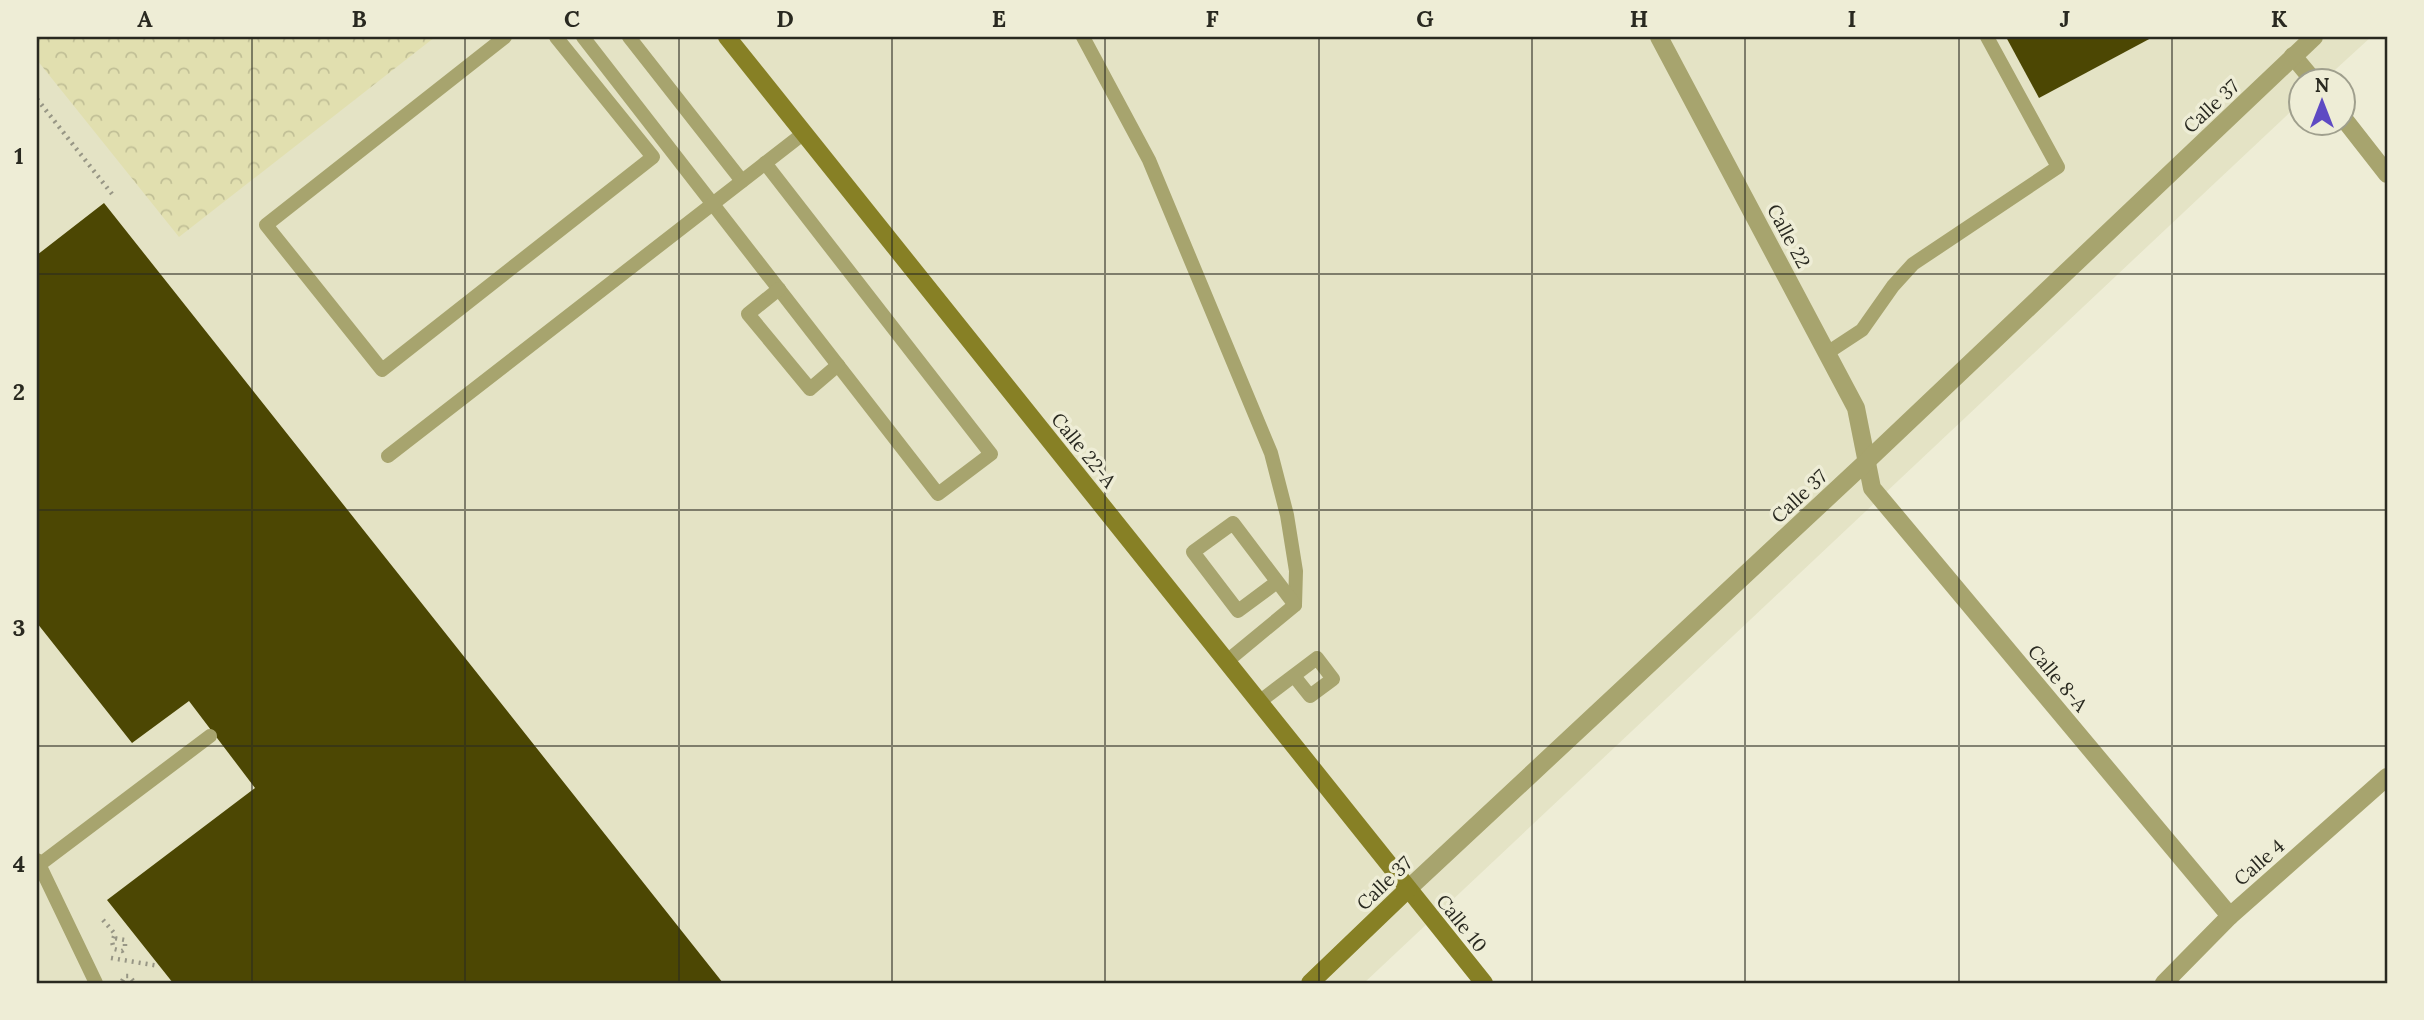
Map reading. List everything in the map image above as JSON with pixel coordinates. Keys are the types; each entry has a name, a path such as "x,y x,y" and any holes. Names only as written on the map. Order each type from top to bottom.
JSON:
{"street":[{"name":"Calle 22-A","path":"727,37 1408,889"},
{"name":"Calle 22","path":"1659,37 1856,408 1867,461"},
{"name":"Calle 37","path":"1310,983 2314,37"},
{"path":"2293,56 2301,66"},
{"path":"2357,136 2387,174"},
{"name":"Calle 8-A","path":"1867,461 1872,488 2230,916"},
{"name":"Calle 4","path":"2172,980 2230,916 2387,777"},
{"name":"Calle 10","path":"1408,889 1484,983"}],"lane":[{"path":"505,37 266,225 382,370 653,157 556,37"},
{"path":"583,37 938,494 991,454 765,163"},
{"path":"629,37 742,181"},
{"path":"1083,37 1149,160 1271,453 1287,514 1294,560 1294,606"},
{"path":"1827,353 1862,330 1893,286 1913,264 2058,167 1987,37"},
{"path":"388,456 804,133"},
{"path":"779,289 748,314 810,388 838,365"},
{"path":"1277,582 1238,611 1194,552 1233,523 1277,582 1294,606"},
{"path":"1226,662 1294,606"},
{"path":"1259,702 1294,676"},
{"path":"96,983 38,863 210,736"}],"path":[{"path":"37,99 111,194"},
{"path":"103,920 113,930 114,938"},
{"path":"100,957 159,966"},
{"path":"122,983 125,976 129,976 135,983"}],"shaded area":[{"path":"37,37 2371,37 2339,66 2288,66 2288,114 1364,983 37,983"}],"green space":[{"path":"37,37 435,37 179,237 37,60"}],"building":[{"path":"2006,37 2153,37 2039,98"},
{"path":"104,203 723,983 173,983 107,900 255,788 189,701 132,743 37,623 37,255"}]}
